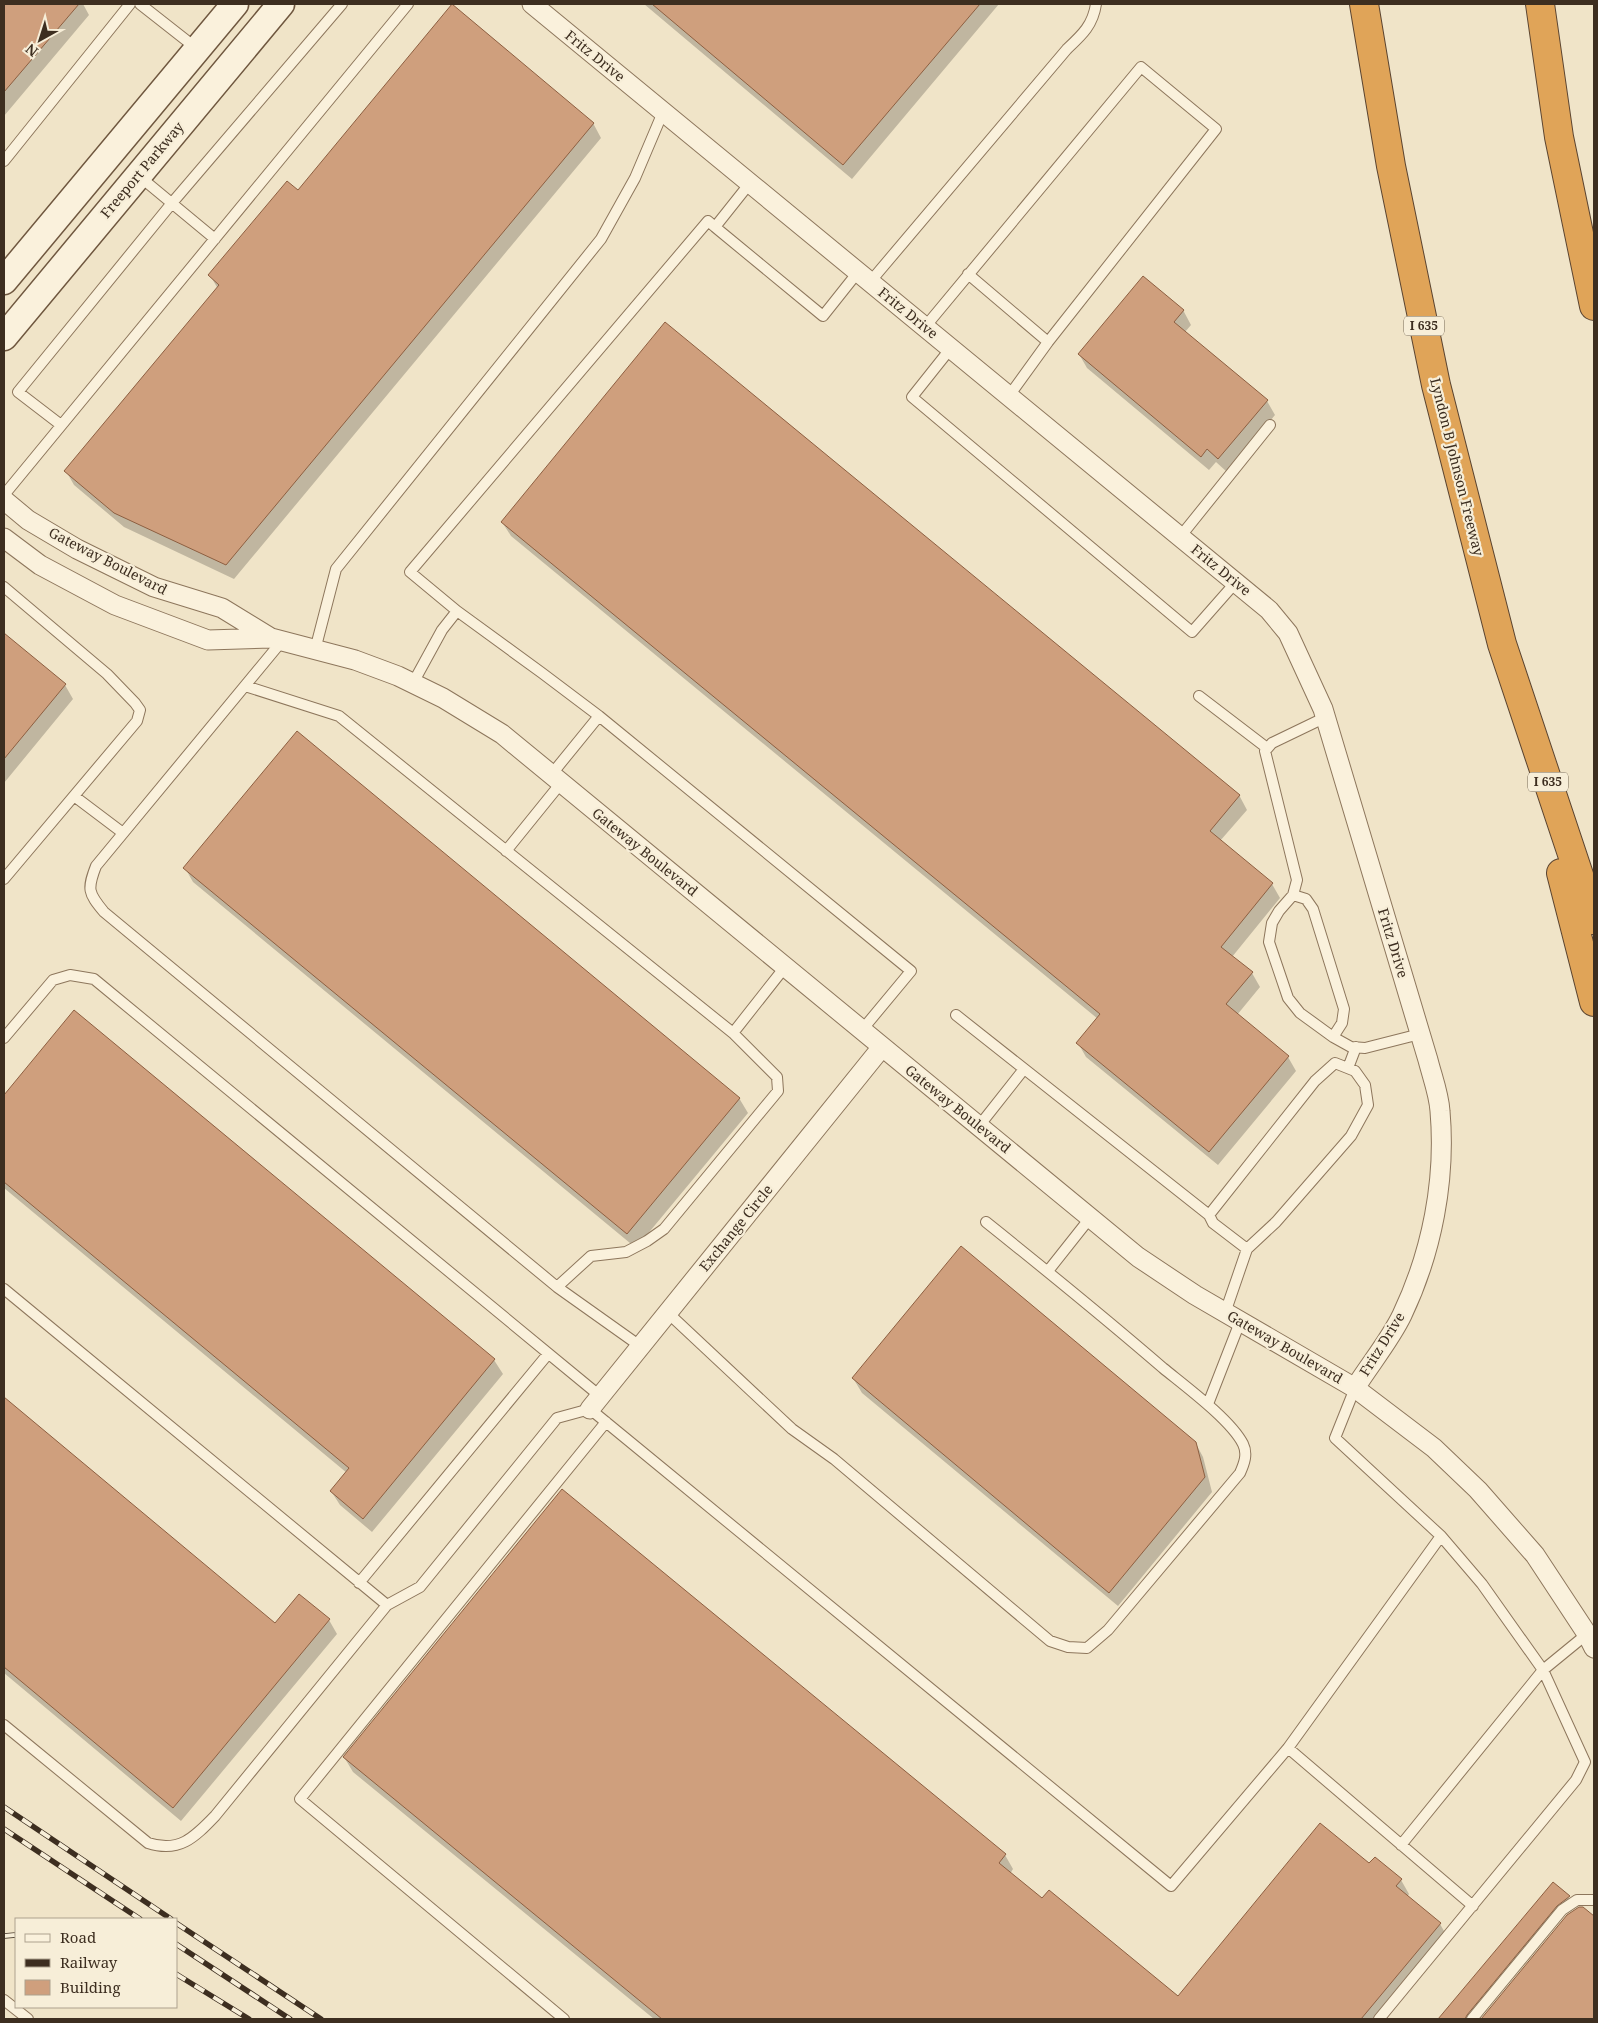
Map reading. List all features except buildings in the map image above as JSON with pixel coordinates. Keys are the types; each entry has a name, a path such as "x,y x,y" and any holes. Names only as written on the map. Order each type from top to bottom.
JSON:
{"highway":[{"name":"Lyndon B Johnson Freeway","path":"1364,4 1391,166 1436,385 1502,644 1594,920"},
{"path":"1540,4 1558,136 1594,306"},
{"path":"1502,644 1594,1002"}],"main road":[{"path":"4,281 235,4"},
{"name":"Freeport Parkway","path":"4,337 281,4"}],"street":[{"name":"Fritz Drive","path":"532,4 1236,582 1269,610 1288,633 1326,717 1420,1034 1440,1110 1441,1160 1432,1229 1417,1280 1401,1316 1355,1388"},
{"name":"Gateway Boulevard","path":"4,500 28,520 77,549 154,588 222,608 276,640"},
{"name":"Gateway Boulevard","path":"4,538 40,565 115,604 208,640 276,640 355,660 413,683 443,698 502,734 1138,1257 1232,1317 1355,1388 1434,1448 1478,1490 1535,1555 1591,1641"},
{"name":"Exchange Circle","path":"595,1402 882,1047"}],"lane":[{"path":"4,161 130,4"},
{"path":"140,4 197,49"},
{"path":"61,425 18,392 172,203 342,4"},
{"path":"4,494 408,4"},
{"path":"862,1030 911,971 599,716 456,611 410,572 708,221 823,316 864,277 1067,49 1086,32 1094,16 1096,4"},
{"path":"925,327 1141,67 1216,129 1048,342 1009,396"},
{"path":"315,650 336,569 601,239 635,178 663,112"},
{"path":"138,175 215,239"},
{"path":"714,227 750,183"},
{"path":"968,274 1048,342"},
{"path":"951,348 912,397 1192,632 1236,582"},
{"path":"1180,536 1270,425"},
{"path":"4,587 108,674 140,710 137,721 4,879"},
{"path":"413,683 442,630 456,611"},
{"path":"276,640 245,686 96,866 89,883 91,896 104,912 557,1287 640,1346"},
{"path":"245,686 339,716 733,1034 778,1077 778,1091 664,1229 626,1252 591,1256 557,1287"},
{"path":"1199,696 1267,748"},
{"path":"506,851 599,716"},
{"path":"1326,717 1272,743 1265,751 1297,880 1294,895 1279,911 1272,923 1269,942 1288,998 1300,1013 1333,1037 1351,1046 1365,1048 1420,1034"},
{"path":"74,796 123,833"},
{"path":"1294,895 1306,899 1313,909 1344,1009 1342,1023 1333,1037"},
{"path":"733,1034 785,967"},
{"path":"4,1038 53,980 70,975 94,980 548,1354 595,1402 606,1422 1170,1886 1288,1748 1441,1536"},
{"path":"956,1015 1209,1215 1213,1224 1247,1249"},
{"path":"1348,1068 1356,1047"},
{"path":"1208,1404 1232,1317 1247,1249 1276,1222 1350,1136 1368,1105 1365,1085 1355,1071 1335,1063 1315,1080 1209,1215"},
{"path":"978,1126 1024,1068"},
{"path":"1048,1271 1090,1218"},
{"path":"668,1312 792,1430 834,1459 1050,1641 1068,1647 1087,1648 1108,1630 1240,1473 1244,1464 1246,1450 1242,1442 1208,1404 986,1222"},
{"path":"4,1289 386,1605"},
{"path":"359,1583 548,1354"},
{"path":"1355,1388 1335,1438 1441,1536 1482,1584 1543,1670 1590,1760 1576,1780 1379,2019"},
{"path":"4,1725 148,1843 162,1848 180,1845 198,1834 215,1816 386,1605 420,1587 557,1418 595,1402"},
{"path":"564,2019 300,1800 606,1422"},
{"path":"1401,1845 1543,1670 1591,1641"},
{"path":"1288,1748 1473,1906"},
{"path":"1472,2019 1562,1910 1577,1900 1594,1900"},
{"path":"4,2000 28,2019"}],"railway":[{"path":"4,1807 170,1918"},
{"path":"4,1829 138,1918"},
{"path":"178,1924 321,2019"},
{"path":"4,1936 15,1935"},
{"path":"178,1945 290,2019"},
{"path":"178,1975 249,2019"}]}
